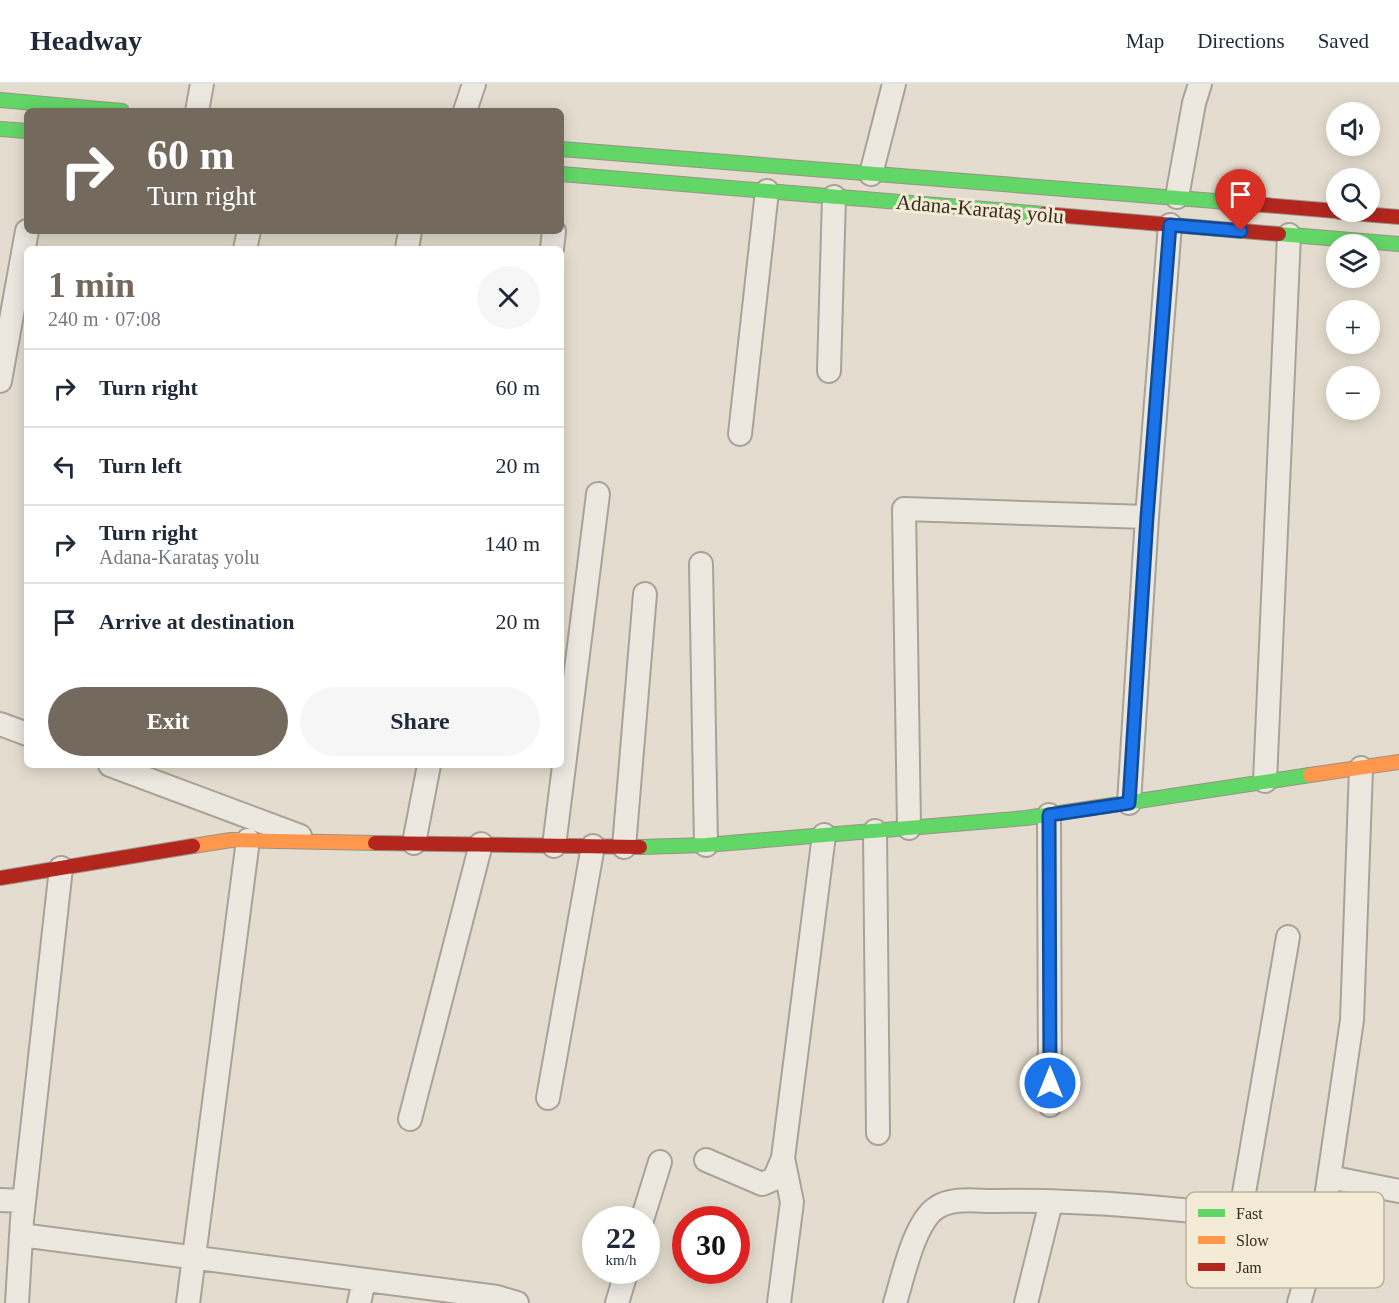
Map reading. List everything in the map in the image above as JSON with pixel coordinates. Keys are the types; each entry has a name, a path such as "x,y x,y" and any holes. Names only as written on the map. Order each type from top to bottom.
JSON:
{"main road":[{"path":"0,100 89,108"},
{"path":"0,129 24,131"},
{"name":"Adana-Karataş yolu","path":"564,149 1326,210"},
{"name":"Adana-Karataş yolu","path":"564,176 1399,244"},
{"name":"Adana-Karataş yolu","path":"1380,215 1399,217"},
{"path":"0,878 231,840 624,847 706,845 876,831 1049,815 1399,762"}],"street":[{"path":"198,108 202,84"},
{"path":"466,108 474,84"},
{"path":"871,174 894,84"},
{"path":"1176,197 1194,103 1200,84"},
{"path":"740,434 767,191"},
{"path":"829,371 834,197"},
{"path":"1129,803 1147,517 1170,225"},
{"path":"1264,782 1289,235"},
{"path":"0,381 24,248"},
{"path":"564,766 598,494"},
{"path":"909,828 904,509 1147,517"},
{"path":"701,564 706,845"},
{"path":"624,847 645,594"},
{"path":"0,724 24,733"},
{"path":"122,768 315,841"},
{"path":"414,843 428,768"},
{"path":"554,846 564,768"},
{"path":"1327,1192 1353,1020 1361,768"},
{"path":"1049,815 1050,1105"},
{"path":"876,831 878,1133"},
{"path":"706,1160 762,1184 774,1179 783,1158 824,835"},
{"path":"188,1303 192,1258 248,840"},
{"path":"410,1119 481,844"},
{"path":"548,1098 593,846"},
{"path":"17,1303 24,1201 61,868"},
{"path":"1244,1192 1287,937"},
{"path":"779,1303 784,1287 792,1202 783,1158"},
{"path":"646,1206 660,1162"},
{"path":"1329,1178 1399,1191"},
{"path":"0,1200 24,1201"},
{"path":"895,1303 919,1231 935,1209 949,1202 1051,1202 1147,1206 1186,1210"},
{"path":"1026,1303 1051,1202"},
{"path":"21,1235 497,1297 517,1303"},
{"path":"359,1303 364,1281"},
{"path":"617,1303 623,1284"},
{"path":"1299,1303 1303,1288"}],"traffic: fast":[{"path":"0,100 89,108"},
{"path":"0,129 24,131"},
{"path":"564,149 1253,204"},
{"path":"564,174 1044,214"},
{"path":"1279,234 1399,244"},
{"path":"640,847 706,845 1026,818 1310,775"}],"traffic: slow":[{"path":"1310,775 1399,762"},
{"path":"193,846 231,840 375,843"}],"traffic: jam":[{"path":"1253,204 1326,210"},
{"path":"1044,214 1279,234"},
{"path":"1380,215 1399,217"},
{"path":"375,843 640,847"},
{"path":"0,878 193,846"}],"route":[{"path":"1050,1083 1049,815 1129,803 1147,517 1170,225 1241,231"}]}
